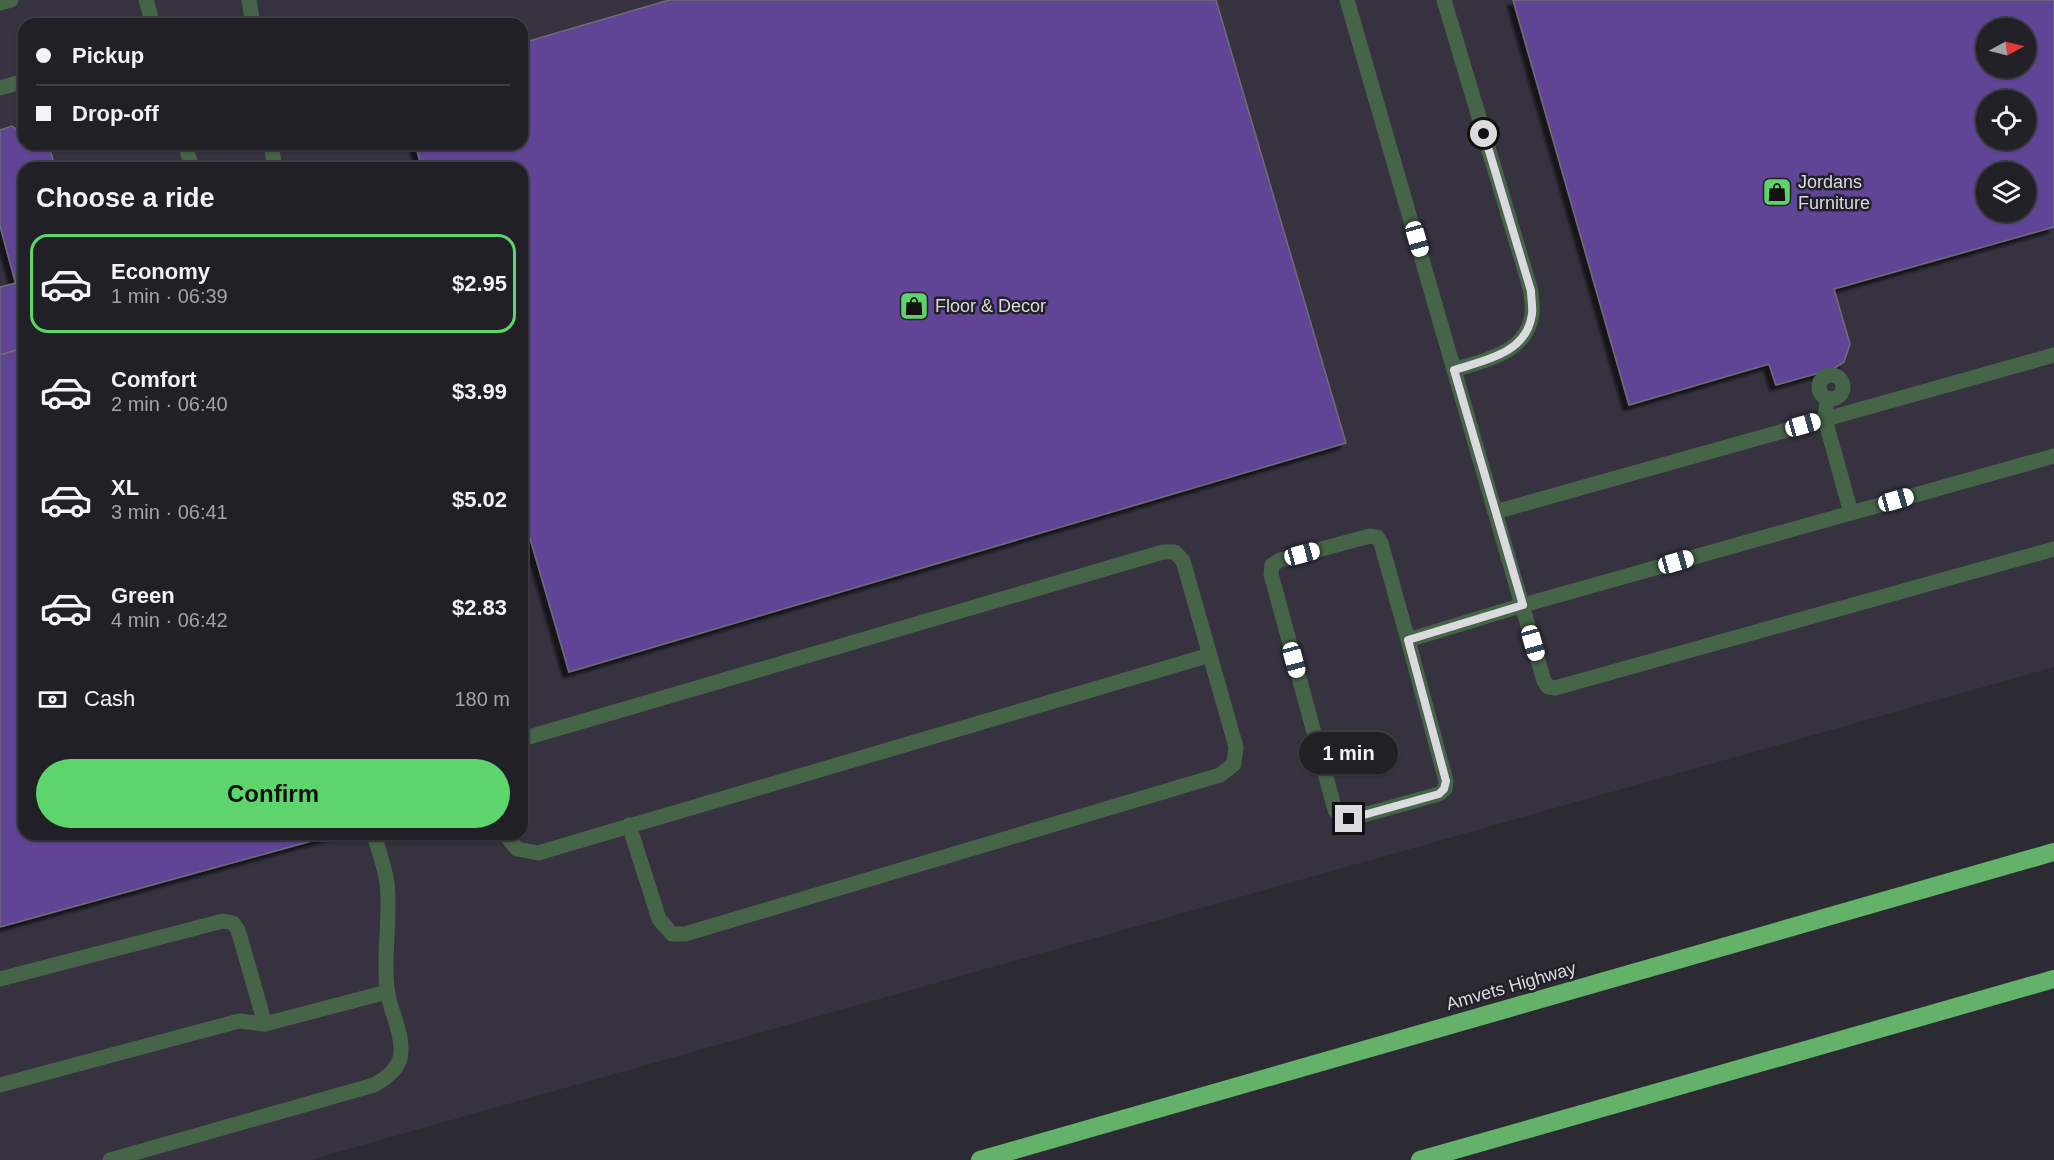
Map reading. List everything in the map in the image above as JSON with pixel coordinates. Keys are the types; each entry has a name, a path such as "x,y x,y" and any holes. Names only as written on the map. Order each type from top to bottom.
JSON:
{"highway":[{"name":"Amvets Highway","path":"980,1160 2054,852"},
{"path":"1420,1160 2054,979"}],"street":[{"path":"0,3 12,0"},
{"path":"146,0 151,18"},
{"path":"249,0 252,18"},
{"path":"1347,0 1544,681 1548,687 1555,688 2054,549"},
{"path":"1444,0 1531,291 1532,314 1527,333 1517,345 1500,356 1454,370"},
{"path":"1495,512 2054,355"},
{"path":"1837,376 1826,376 1821,382 1821,393 1827,398 1824,419 1851,513"},
{"path":"1408,640 1523,605 2054,456"},
{"path":"1370,536 1377,537 1381,543 1408,640 1446,781 1444,789 1439,794 1349,819 1341,817 1335,810 1271,574 1272,565 1280,560 1302,554 1370,536"},
{"path":"528,737 1163,552 1175,552 1183,561 1236,747 1234,764 1220,775 685,934 672,934 659,919 629,825"},
{"path":"510,840 517,849 538,853 1210,655"},
{"path":"110,1160 374,1085 386,1079 399,1062 401,1051 387,992 384,959 387,882 376,840"},
{"path":"0,979 223,921 233,923 238,930 265,1024"},
{"path":"0,1085 238,1021 265,1024 387,992"}],"shaded area":[{"path":"0,0 2054,0 2054,667 310,1160 0,1160"}],"building":[{"name":"Floor & Decor","path":"669,0 1216,0 1346,443 569,672 528,532 528,162 420,162 417,150 528,150 528,41"},
{"name":"Jordans Furniture","path":"1513,0 2054,0 2054,227 1834,289 1850,344 1844,362 1833,369 1776,385 1769,364 1629,405"},
{"path":"12,126 18,130 18,150 50,150 53,162 18,162 18,292 0,226 0,130"},
{"path":"16,283 18,350 0,355 0,287"},
{"path":"18,350 18,840 315,840 0,927 0,355"}],"place":[{"name":"Jordans Furniture","path":"1777,192"},
{"name":"Floor & Decor","path":"914,306"}],"route":[{"path":"1349,819 1439,794 1444,789 1446,781 1408,640 1523,605 1454,370 1500,356 1517,345 1527,333 1532,314 1531,291 1484,134"}]}
